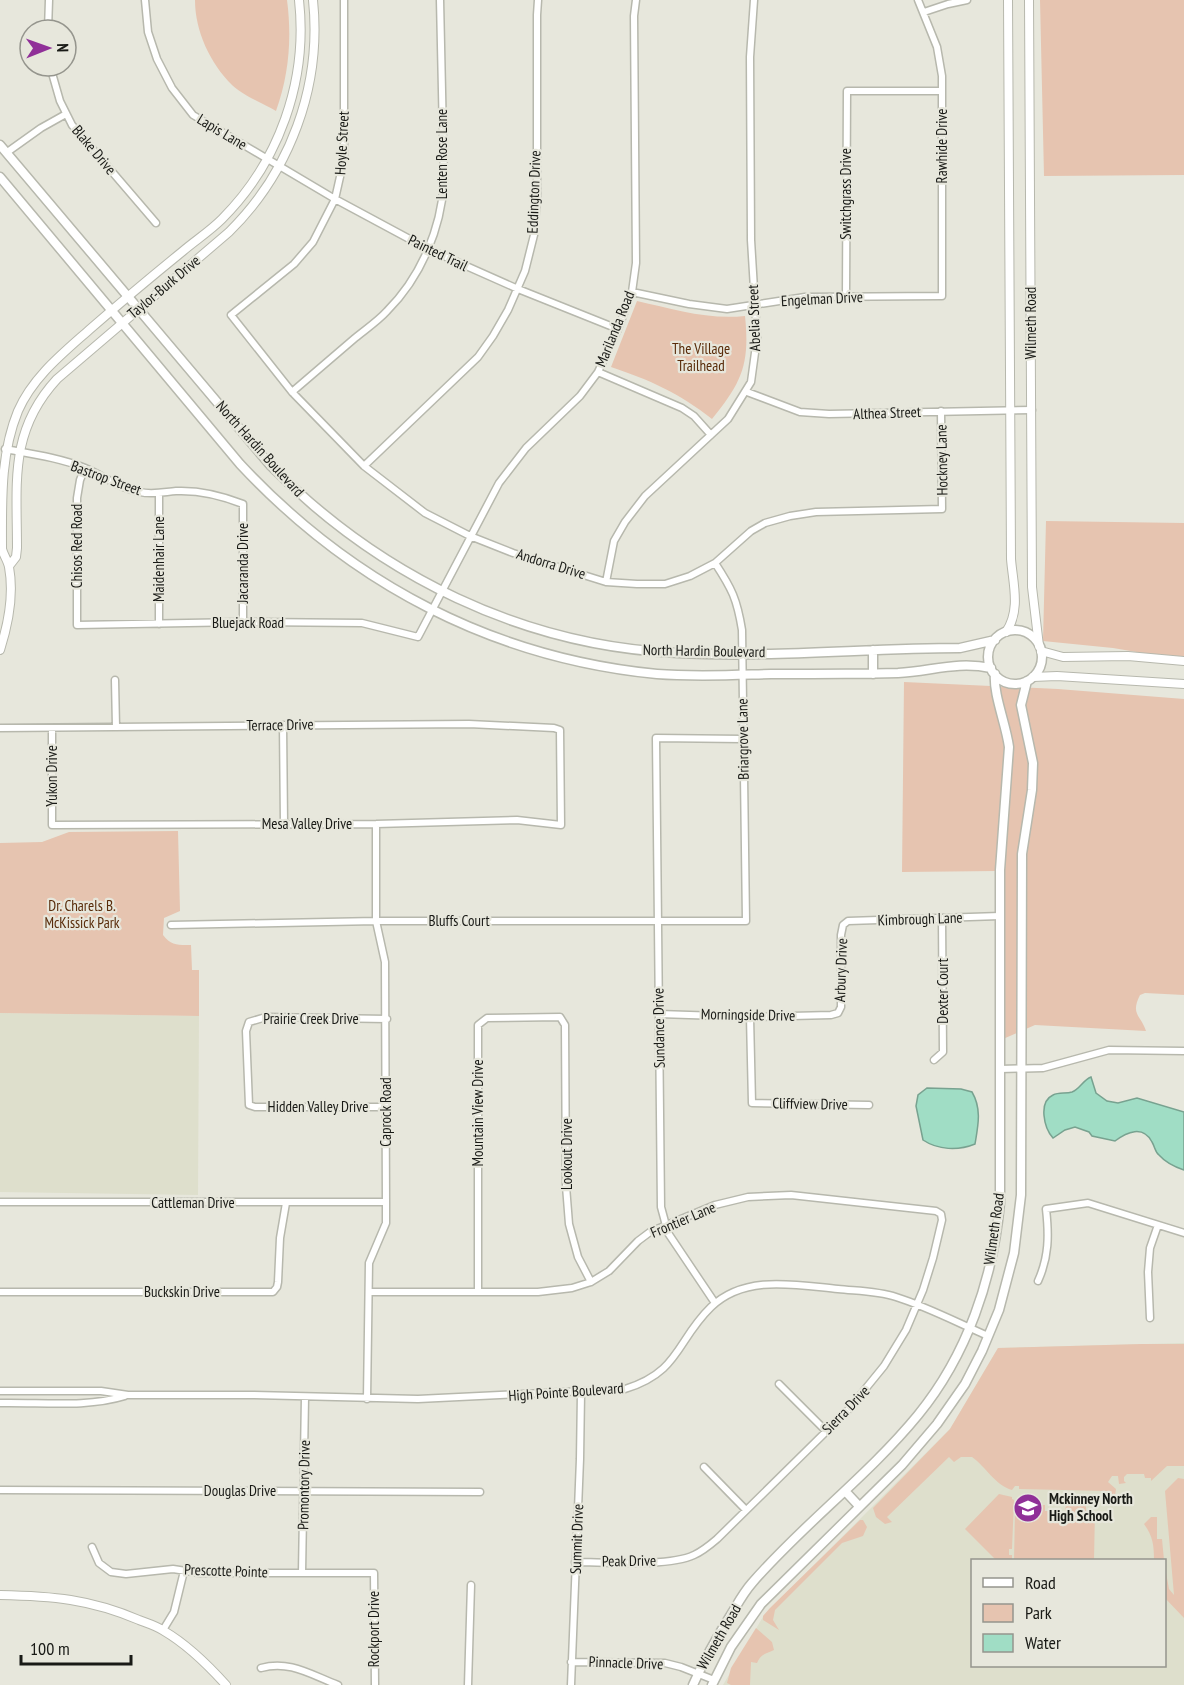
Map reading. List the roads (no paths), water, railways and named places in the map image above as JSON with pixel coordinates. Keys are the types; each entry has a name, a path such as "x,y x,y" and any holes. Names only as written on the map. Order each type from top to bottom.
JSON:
{"main road":[{"name":"North Hardin Boulevard","path":"0,145 256,449 292,487 321,513 366,547 443,593 514,622 581,640 665,652 742,653 960,648 995,640"},
{"name":"North Hardin Boulevard","path":"0,177 225,446 270,495 310,532 345,558 382,583 433,611 509,643 580,662 657,674 873,674 921,672 968,664 993,671"},
{"path":"1014,630 1025,632 1035,638 1040,648 1041,664 1030,679 1011,683 1000,679 993,671 989,655 995,640 1006,632 1014,630"},
{"path":"873,650 873,674"},
{"name":"Wilmeth Road","path":"693,1685 710,1648 750,1585 893,1444 919,1414 947,1372 970,1328 988,1276 998,1221 1001,1185 1001,843 1009,747 993,671"},
{"name":"Wilmeth Road","path":"713,1683 731,1647 761,1604 902,1465 937,1424 965,1384 988,1336 1010,1273 1019,1228 1022,1168 1022,854 1033,769 1030,742 1021,705 1030,679"},
{"path":"844,1491 859,1506"}],"street":[{"path":"48,18 49,0"},
{"name":"Lapis Lane","path":"145,0 148,32 157,59 172,88 193,115 267,159"},
{"name":"Taylor-Burk Drive","path":"0,650 9,617 9,566 2,549 1,498 5,449 18,410 35,381 64,351 221,219 250,187 267,159 286,117 297,81 301,45 299,0"},
{"name":"Taylor-Burk Drive","path":"9,566 16,557 17,548 17,465 24,430 45,392 57,379 240,221 259,198 279,167 296,132 310,84 314,38 314,0"},
{"name":"Hoyle Street","path":"231,315 294,264 313,242 335,199 344,159 344,0"},
{"name":"Lenten Rose Lane","path":"291,392 387,311 412,279 428,249 438,223 443,201 440,0"},
{"name":"Eddington Drive","path":"364,466 478,357 498,328 518,289 531,250 536,225 538,0"},
{"name":"Marilanda Road","path":"418,637 499,483 526,448 580,396 598,372 632,292 636,263 635,0"},
{"name":"Abelia Street","path":"606,582 614,541 625,522 645,496 728,419 747,392 751,382 757,338 751,240 750,57 754,0"},
{"name":"Rawhide Drive","path":"918,0 937,47 942,91 942,296"},
{"path":"924,12 967,0"},
{"name":"Wilmeth Road","path":"1006,632 1015,610 1011,559 1008,0"},
{"name":"Wilmeth Road","path":"1029,0 1032,587 1040,648"},
{"name":"Blake Drive","path":"53,78 72,125 156,223"},
{"name":"Switchgrass Drive","path":"846,296 847,92 942,91"},
{"path":"6,153 41,128 66,114"},
{"name":"Painted Trail","path":"267,159 428,249 518,289 618,329"},
{"name":"Engelman Drive","path":"632,292 727,309 806,297 942,296"},
{"name":"Andorra Drive","path":"231,315 291,392 364,466 425,513 470,536 513,553 606,582 665,584 690,576 715,563 751,531 765,523 790,516 816,512 942,510"},
{"path":"598,372 682,408 694,416 711,435"},
{"name":"Althea Street","path":"747,392 800,412 829,414 1032,410"},
{"name":"Hockney Lane","path":"941,411 942,510"},
{"name":"Bastrop Street","path":"5,449 44,456 85,468 139,492 159,494 177,491 225,497 243,504"},
{"name":"Chisos Red Road","path":"77,625 77,498 85,468"},
{"name":"Maidenhair Lane","path":"159,494 159,624"},
{"name":"Jacaranda Drive","path":"243,504 243,622"},
{"name":"Briargrove Lane","path":"715,563 731,588 742,630 746,921"},
{"name":"Bluejack Road","path":"77,625 243,622 362,623 418,637"},
{"path":"1040,648 1064,657 1128,656 1184,661"},
{"path":"1030,679 1057,675 1184,684"},
{"path":"115,681 116,727"},
{"name":"Terrace Drive","path":"0,728 469,724 554,728 560,730 561,825"},
{"path":"283,725 284,824"},
{"name":"Yukon Drive","path":"52,728 52,825"},
{"name":"Sundance Drive","path":"715,1303 676,1247 665,1225 660,1196 656,738 743,739"},
{"name":"Mesa Valley Drive","path":"52,825 376,824 517,820 561,825"},
{"name":"Caprock Road","path":"367,1399 369,1263 386,1223 387,1019 385,962 375,921 376,824"},
{"name":"Kimbrough Lane","path":"843,926 848,921 1000,916"},
{"name":"Dexter Court","path":"934,1060 943,1052 942,918"},
{"name":"Bluffs Court","path":"171,925 375,921 746,921"},
{"name":"Arbury Drive","path":"837,1013 841,1006 843,926"},
{"name":"Morningside Drive","path":"659,1014 750,1017 837,1013"},
{"name":"Prairie Creek Drive","path":"249,1105 246,1031 247,1025 253,1020 266,1017 387,1019"},
{"name":"Mountain View Drive","path":"478,1292 478,1025 487,1018 560,1017 564,1021"},
{"name":"Cliffview Drive","path":"750,1017 752,1103 869,1105"},
{"name":"Lookout Drive","path":"564,1021 566,1031 568,1224 578,1257 591,1282"},
{"path":"1000,1069 1049,1067 1109,1050 1184,1051"},
{"name":"Hidden Valley Drive","path":"249,1105 255,1107 386,1107"},
{"name":"Frontier Lane","path":"369,1292 557,1291 572,1288 591,1282 609,1271 643,1236 715,1205 748,1197 791,1195 936,1211 941,1214"},
{"name":"Cattleman Drive","path":"0,1202 386,1202"},
{"name":"Buckskin Drive","path":"0,1292 273,1292 278,1282 280,1238 286,1203"},
{"path":"1038,1281 1044,1268 1048,1247 1046,1209 1088,1203 1184,1233"},
{"name":"Sierra Drive","path":"683,1558 694,1556 708,1547 826,1431 869,1386 884,1366 903,1336 917,1305 933,1257 942,1220 941,1214"},
{"path":"1150,1318 1148,1272 1150,1248 1158,1225"},
{"name":"High Pointe Boulevard","path":"0,1391 101,1390 128,1395 367,1399 581,1393 625,1389 653,1378 670,1362 698,1321 715,1303 741,1290 772,1283 878,1293 917,1305 988,1336"},
{"path":"779,1384 826,1431"},
{"name":"Summit Drive","path":"571,1685 581,1393"},
{"name":"High Pointe Boulevard","path":"0,1403 110,1401 128,1395"},
{"name":"Promontory Drive","path":"302,1573 305,1397"},
{"path":"704,1467 746,1510"},
{"name":"Douglas Drive","path":"0,1490 480,1492"},
{"name":"Prescotte Pointe","path":"92,1547 99,1563 111,1572 126,1574 174,1569 199,1573 374,1573"},
{"name":"Peak Drive","path":"575,1562 657,1562 683,1558"},
{"path":"164,1630 174,1612 184,1571"},
{"name":"Rockport Drive","path":"374,1573 375,1685"},
{"path":"468,1685 471,1585"},
{"path":"0,1595 76,1599 121,1612 164,1630 204,1661 226,1685"},
{"name":"Pinnacle Drive","path":"571,1662 655,1662 698,1673 713,1683"},
{"path":"261,1668 274,1664 293,1667 338,1685"}],"water":[{"path":"1091,1077 1096,1093 1107,1101 1118,1103 1137,1098 1184,1112 1184,1170 1165,1160 1148,1137 1140,1132 1130,1133 1115,1141 1092,1136 1089,1132 1075,1127 1053,1138 1047,1128 1044,1115 1048,1098 1055,1094 1075,1091"},
{"path":"927,1088 961,1089 972,1092 978,1111 975,1144 962,1148 948,1148 935,1146 923,1140 916,1106 918,1095"}],"place":[{"name":"Mckinney North High School","path":"1028,1508"}],"park label":[{"name":"The Village Trailhead","path":"701,358"},
{"name":"Dr. Charels B. McKissick Park","path":"82,914"}]}
